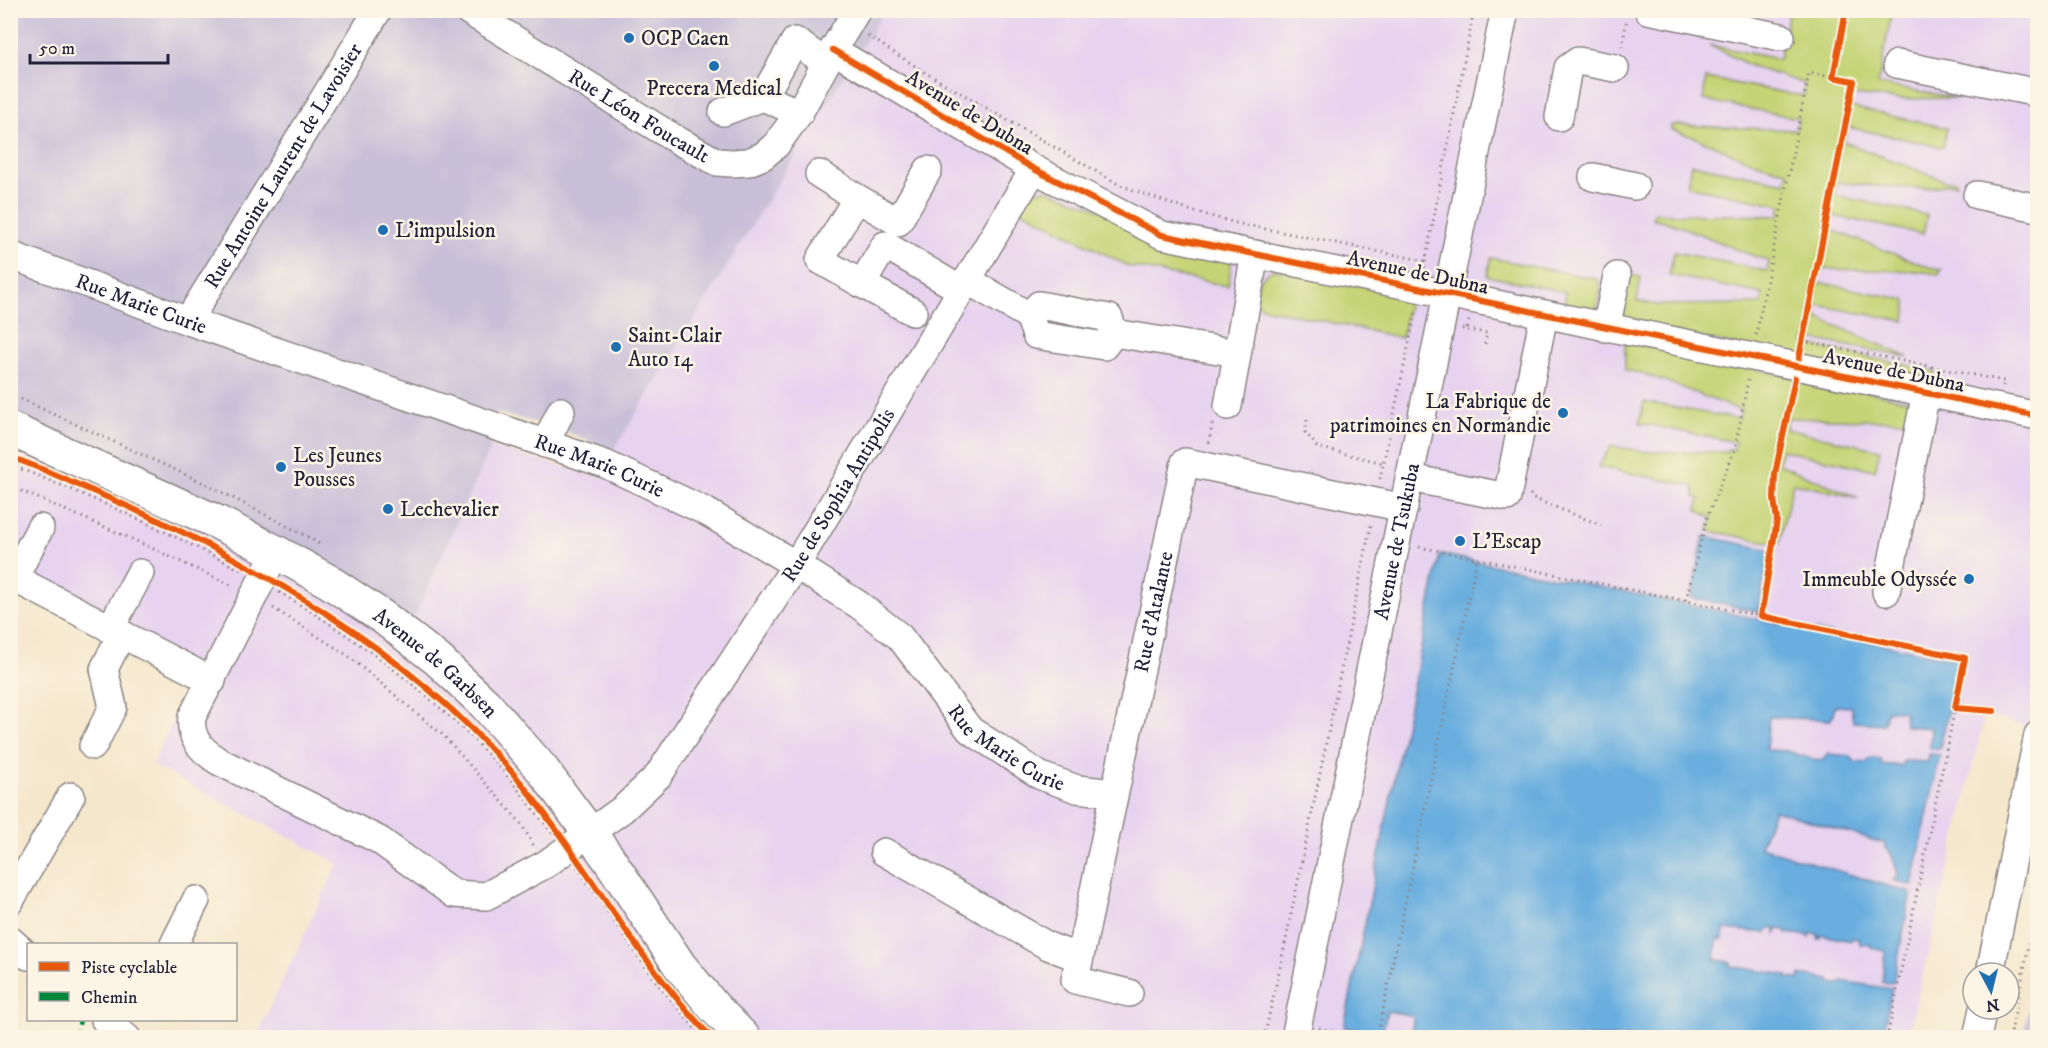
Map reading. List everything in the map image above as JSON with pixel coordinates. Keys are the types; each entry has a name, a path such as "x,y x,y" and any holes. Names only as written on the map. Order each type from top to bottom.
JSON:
{"main road":[{"name":"Avenue de Garbsen","path":"10,429 217,522 263,577 328,581 384,618 438,660 492,712 542,769 567,849 680,966 713,1006 744,1038"}],"street":[{"name":"Rue Antoine Laurent de Lavoisier","path":"188,321 378,10"},
{"name":"Rue Léon Foucault","path":"467,10 676,140 717,162 748,162 763,156 776,145 799,113 853,17"},
{"name":"Avenue de Tsukuba","path":"1295,1038 1505,10"},
{"path":"1648,10 1781,37"},
{"name":"Avenue de Dubna","path":"763,97 795,41 1162,235 2037,416"},
{"path":"1558,117 1568,68 1578,61 1615,68"},
{"path":"1897,64 2037,93"},
{"path":"723,112 763,97 799,113"},
{"name":"Rue de Sophia Antipolis","path":"212,681 192,717 191,727 198,746 218,761 379,840 454,894 486,896 567,849 623,809 658,776 796,564 1034,169"},
{"path":"862,284 928,170"},
{"path":"819,174 857,198 891,233 964,285 1029,316 1039,305 1109,318 1114,333 1237,353"},
{"path":"1593,177 1635,186"},
{"path":"1977,195 2037,208"},
{"path":"857,198 820,260 913,312"},
{"path":"1228,406 1256,254"},
{"name":"Rue Marie Curie","path":"10,255 188,321 605,464 705,511 796,564 859,605 900,637 970,730 1041,776 1077,789 1114,794"},
{"path":"1606,328 1617,276"},
{"path":"1410,478 1507,497 1544,315"},
{"path":"1886,592 1926,393"},
{"path":"545,444 561,411"},
{"name":"Rue d'Atalante","path":"1077,969 1185,462 1404,508"},
{"path":"40,528 12,577 212,681 263,577"},
{"path":"93,746 112,708 104,669 115,632 140,573"},
{"path":"1992,961 2037,737"},
{"path":"10,901 71,796"},
{"path":"884,852 1048,946 1077,969 1129,993"},
{"path":"175,943 196,900"},
{"path":"106,1021 128,1038 136,1021"},
{"path":"1977,1038 1981,1021"}],"path":[{"path":"1615,68 1629,10"},
{"path":"1686,600 1707,517 1735,449 1809,73 1833,77"},
{"path":"1467,329 1487,333 1485,344"},
{"path":"1205,466 1215,410 1228,406"},
{"path":"1307,420 1305,432 1317,447 1383,463"},
{"path":"10,457 164,523"},
{"path":"10,465 129,515 263,577 393,670 444,712 487,753 512,782 567,849 653,978 707,1036"},
{"path":"10,486 195,567 263,577 298,622 347,655 444,736 520,822 567,849"},
{"path":"182,532 311,603 363,639 449,708 504,763 657,972 707,1036"},
{"path":"1422,548 1761,616"},
{"path":"1377,1038 1477,558"},
{"path":"1887,1038 1955,708"},
{"path":"2010,1038 2037,900"}],"shaded area":[{"path":"11,11 884,11 613,451 558,428 496,413 491,447 410,626 11,418"},
{"path":"884,11 2037,11 2037,729 1985,715 1908,1037 256,1037 338,863 152,765 184,697 189,700 197,686 11,586 10,417 410,626 491,447 596,476"},
{"path":"2037,963 2037,1037 2023,1037"}],"green space":[{"path":"1789,11 1892,11 1878,84 1958,98 1898,99 1852,95 1850,107 1947,128 1943,147 1847,127 1844,142 1946,181 1956,181 1956,184 1912,188 1837,182 1834,195 1927,215 1923,234 1829,215 1826,228 1929,267 1941,269 1939,274 1917,271 1819,269 1817,282 1907,300 1905,321 1812,304 1809,314 1908,357 1806,338 1804,344 1935,371 1932,386 1624,322 1622,297 1627,274 1641,277 1637,301 1657,305 1761,304 1763,294 1669,275 1674,252 1767,271 1769,261 1682,227 1652,218 1655,212 1779,216 1781,205 1687,186 1691,164 1785,183 1788,171 1758,163 1671,130 1671,125 1796,130 1798,118 1703,100 1706,78 1803,96 1805,84 1751,66 1709,45 1779,59"},
{"path":"1046,189 1232,260 1228,286 1128,266 1019,209 1031,192"},
{"path":"1491,258 1597,279 1601,287 1595,318 1563,312 1566,292 1487,276"},
{"path":"1274,269 1410,295 1402,338 1264,308 1253,301 1260,279"},
{"path":"1625,342 1911,401 1912,421 1788,418 1786,429 1880,450 1875,470 1781,450 1779,464 1859,498 1793,483 1779,544 1709,531 1712,518 1697,510 1700,498 1695,497 1694,486 1598,467 1611,446 1646,452 1726,452 1728,449 1734,450 1735,442 1639,423 1644,402 1739,419 1741,410 1655,378 1625,370"}],"water":[{"path":"1704,536 1770,550 1758,611 1691,598"},
{"path":"1440,554 1959,660 1940,749 1930,749 1931,728 1905,726 1904,711 1887,710 1884,724 1853,722 1851,707 1835,706 1831,720 1769,717 1766,750 1787,751 1823,760 1828,754 1850,756 1855,762 1866,763 1871,758 1881,759 1881,764 1902,766 1903,761 1928,762 1929,754 1940,755 1912,886 1893,880 1898,878 1897,871 1886,844 1774,810 1760,847 1911,893 1893,983 1882,982 1885,951 1871,948 1871,945 1860,944 1859,939 1852,938 1851,941 1821,935 1818,939 1818,934 1811,933 1810,938 1779,929 1776,934 1776,929 1769,928 1767,933 1724,929 1723,939 1717,939 1715,960 1731,962 1730,966 1787,975 1786,978 1799,979 1800,975 1830,980 1830,983 1841,984 1842,981 1892,989 1882,1037 1410,1037 1414,1016 1387,1011 1382,1035 1344,1027"}],"marked path":[{"path":"76,1038 80,1021"}],"cycle path":[{"path":"1799,358 1854,81 1833,77 1846,10"},
{"path":"833,50 1034,169 1162,235 2038,416"},
{"path":"1795,378 1775,474 1774,499 1777,520 1761,616 1965,658 1955,708 1994,711"},
{"path":"10,457 147,515 265,576 323,611 378,649 430,691 478,735 521,783 569,847 660,978 712,1038"}],"place":[{"name":"OCP Caen","path":"629,38"},
{"name":"Precera Medical","path":"714,66"},
{"name":"L'impulsion","path":"383,230"},
{"name":"Saint-Clair Auto 14","path":"616,347"},
{"name":"La Fabrique de patrimoines en Normandie","path":"1563,413"},
{"name":"Les Jeunes Pousses","path":"281,467"},
{"name":"Lechevalier","path":"388,509"},
{"name":"L'Escap","path":"1460,541"},
{"name":"Immeuble Odyssée","path":"1969,579"}]}
